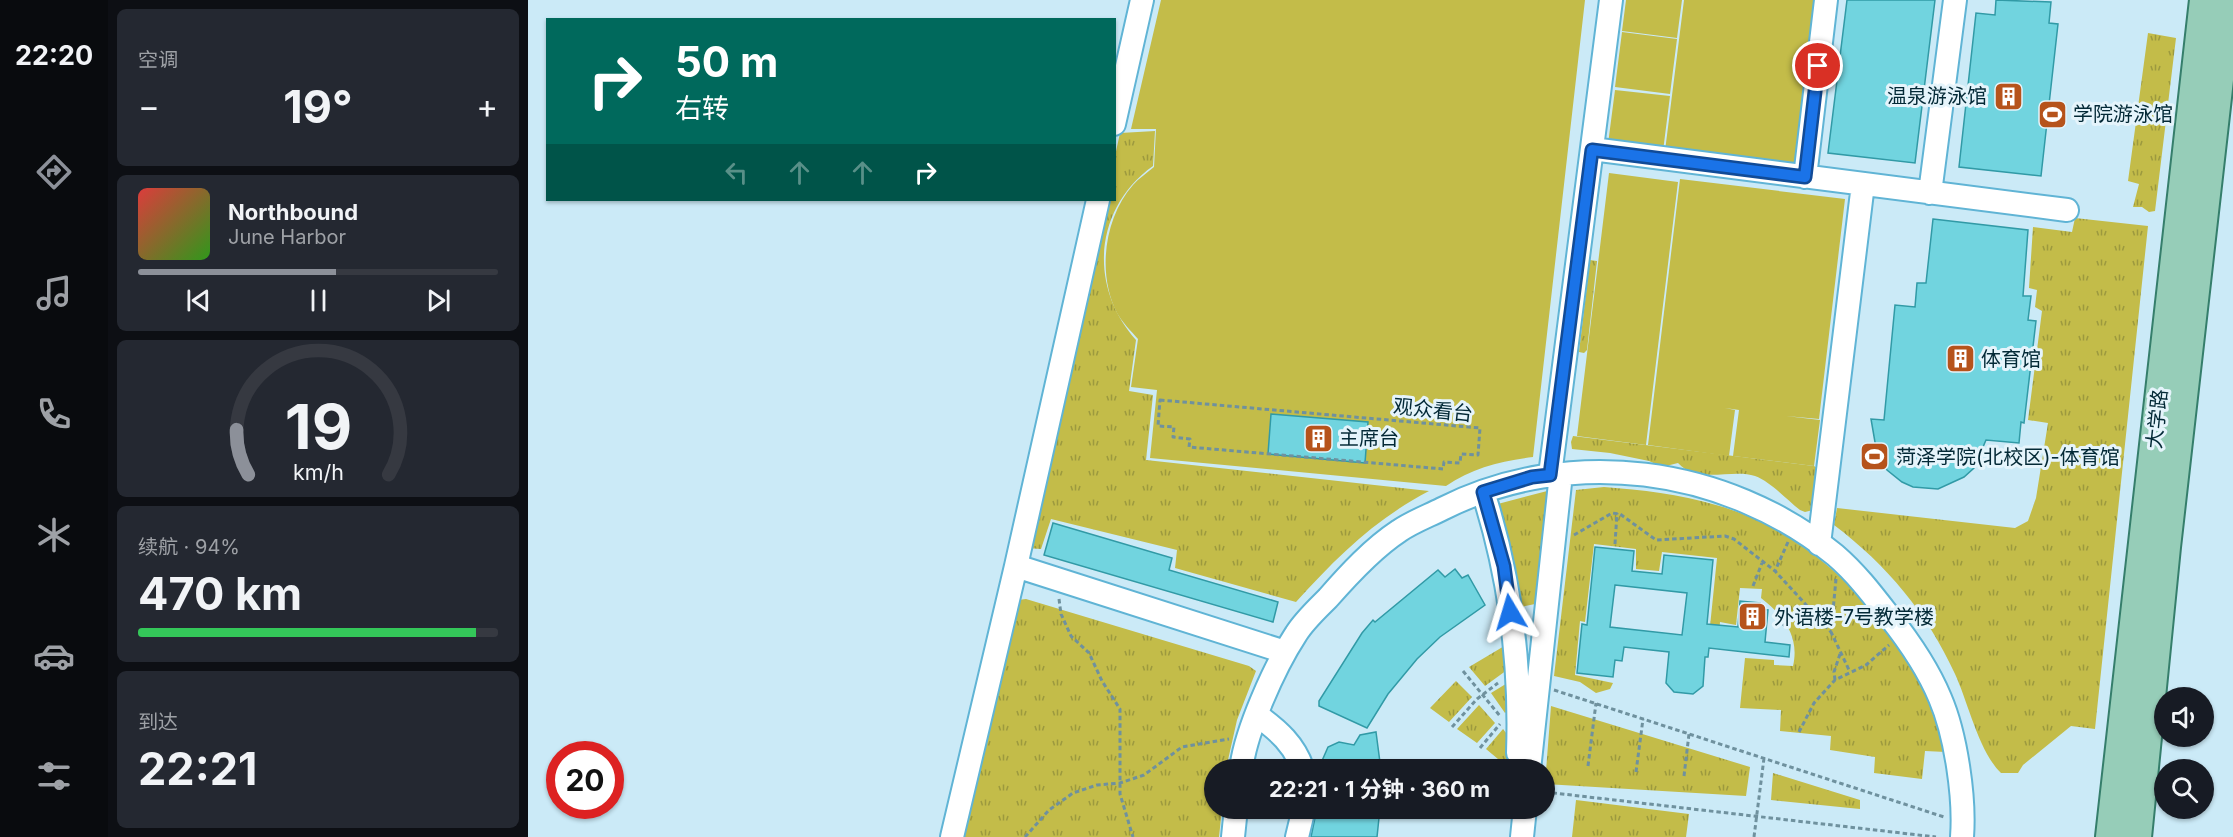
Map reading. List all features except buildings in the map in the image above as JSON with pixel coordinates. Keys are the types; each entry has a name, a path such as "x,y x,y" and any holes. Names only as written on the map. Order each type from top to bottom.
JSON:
{"main road":[{"name":"大学路","path":"2110,837 2204,0"},
{"name":"大学路","path":"2137,837 2166,547 2228,0"}],"street":[{"path":"1116,115 1142,0"},
{"path":"1530,759 1544,630 1556,475 1611,0"},
{"path":"1805,177 1826,0"},
{"path":"1930,193 1955,0"},
{"path":"1592,150 2067,210"},
{"path":"1819,544 1863,184"},
{"path":"952,837 1016,566 1098,201"},
{"path":"1244,759 1257,715 1297,632 1347,576 1399,530 1466,497 1532,477 1615,472 1675,478 1711,487 1745,500 1796,528 1819,544 1838,558 1863,583 1903,633 1941,699 1958,768 1963,830"},
{"path":"1483,492 1504,566 1509,642 1516,675 1518,759"},
{"path":"1016,566 1286,652"},
{"path":"1509,642 1544,630"},
{"path":"1257,715 1287,741 1299,759"},
{"path":"1233,837 1235,819"},
{"path":"1297,837 1301,819"},
{"path":"1512,837 1514,819"},
{"path":"1522,837 1524,819"}],"path":[{"name":"观众看台","path":"1160,400 1480,428 1478,455 1461,454 1460,463 1444,462 1443,469 1189,447 1190,439 1173,437 1174,427 1158,426 1160,403 1160,400"},
{"path":"1574,535 1598,520 1617,513"},
{"path":"1616,544 1617,513"},
{"path":"1617,513 1656,540 1725,536 1734,539 1774,571 1832,632 1850,672"},
{"path":"1774,571 1796,528"},
{"path":"1832,632 1838,558"},
{"path":"1753,586 1762,562"},
{"path":"1054,578 1062,614 1071,636 1089,653 1102,681 1120,709 1120,783 1123,811 1133,837"},
{"path":"1783,626 1806,605"},
{"path":"1799,732 1814,703 1835,680 1872,661 1903,633"},
{"path":"1835,680 1834,672 1840,654"},
{"path":"1463,671 1505,722 1480,748"},
{"path":"1452,727 1482,695 1516,675"},
{"path":"1538,685 1764,758 1963,830"},
{"path":"1588,766 1596,703"},
{"path":"1636,772 1643,719"},
{"path":"1684,776 1689,734"},
{"path":"1025,837 1049,810 1073,793 1097,785 1120,783 1144,775 1182,747 1240,736"},
{"path":"1754,837 1764,758"},
{"path":"1555,793 1936,837"}],"green space":[{"path":"1161,0 1585,0 1533,457 1487,466 1466,474 1446,486 1150,458 1157,390 1131,387 1138,339 1117,313 1107,281 1106,264 1110,230 1115,213 1133,185 1154,167 1156,129 1131,129"},
{"path":"1626,0 1682,0 1677,38 1622,31"},
{"path":"1684,0 1815,0 1794,167 1665,151"},
{"path":"1622,32 1677,39 1670,94 1615,87"},
{"path":"2148,33 2176,38 2155,211 2149,212 2142,207 2133,207 2139,184 2128,181"},
{"path":"1615,90 1670,96 1663,151 1608,144"},
{"path":"1155,131 1153,166 1133,183 1119,203 1109,226 1104,249 1105,273 1110,296 1121,319 1136,340 1129,391 1153,395 1146,460 1429,491 1391,514 1358,540 1296,602 1175,568 1177,550 1051,519 1041,549 1026,548 1105,201 1116,201 1116,151 1120,133"},
{"path":"1609,173 1678,182 1646,445 1577,436"},
{"path":"1680,179 1845,199 1819,419 1786,416 1820,420 1814,466 1733,456 1739,410 1725,408 1735,410 1729,456 1648,445"},
{"path":"2075,218 2148,226 2095,729 2071,726 2023,765 2018,773 2001,773 1986,753 1960,685 1932,631 1888,574 1834,525 1837,508 2015,528 2028,521 2036,498 2048,423 2028,420 2042,311 2035,307 2037,290 2029,288 2033,227 2072,232"},
{"path":"1590,260 1597,261 1587,350 1584,353 1579,352"},
{"path":"1573,436 1814,466 1817,468 1813,510 1805,512 1800,510 1773,486 1755,476 1746,474 1705,475 1686,470 1678,463 1662,467 1649,461 1610,453 1572,449"},
{"path":"1604,487 1660,493 1716,505 1747,516 1806,549 1858,594 1900,647 1925,694 1946,752 1925,751 1922,779 1874,773 1875,757 1830,750 1831,736 1780,731 1781,710 1740,708 1745,658 1774,660 1774,665 1793,666 1794,645 1783,619 1761,598 1762,589 1740,588 1736,625 1720,622 1719,637 1709,636 1717,558 1662,552 1659,571 1636,569 1636,549 1594,544 1585,622 1580,621 1575,675 1613,683 1610,689 1596,693 1580,682 1554,676 1576,490"},
{"path":"1551,490 1540,603 1516,608 1494,505"},
{"path":"1026,599 1249,666 1256,671 1237,720 1228,759 1204,759 1204,819 1221,819 1219,837 958,837 1018,600"},
{"path":"1506,645 1507,670 1485,686 1469,667"},
{"path":"1456,681 1472,697 1449,722 1430,708"},
{"path":"1509,682 1510,709 1505,713 1491,693"},
{"path":"1479,705 1495,723 1477,743 1457,729"},
{"path":"1551,706 1750,767 1746,796 1555,785 1555,759 1547,759"},
{"path":"1503,729 1510,738 1511,758 1498,759 1486,749"},
{"path":"1773,773 1860,800 1860,809 1771,800"},
{"path":"1576,800 1689,814 1686,837 1572,837"}],"place":[{"name":"温泉游泳馆","path":"2008,96"},
{"name":"学院游泳馆","path":"2052,114"},
{"name":"体育馆","path":"1960,359"},
{"name":"主席台","path":"1318,438"},
{"name":"菏泽学院(北校区)-体育馆","path":"1875,457"},
{"name":"外语楼-7号教学楼","path":"1753,617"}],"route":[{"path":"1510,612 1504,566 1483,492 1532,477 1550,475 1592,150 1805,177 1818,66"}]}
